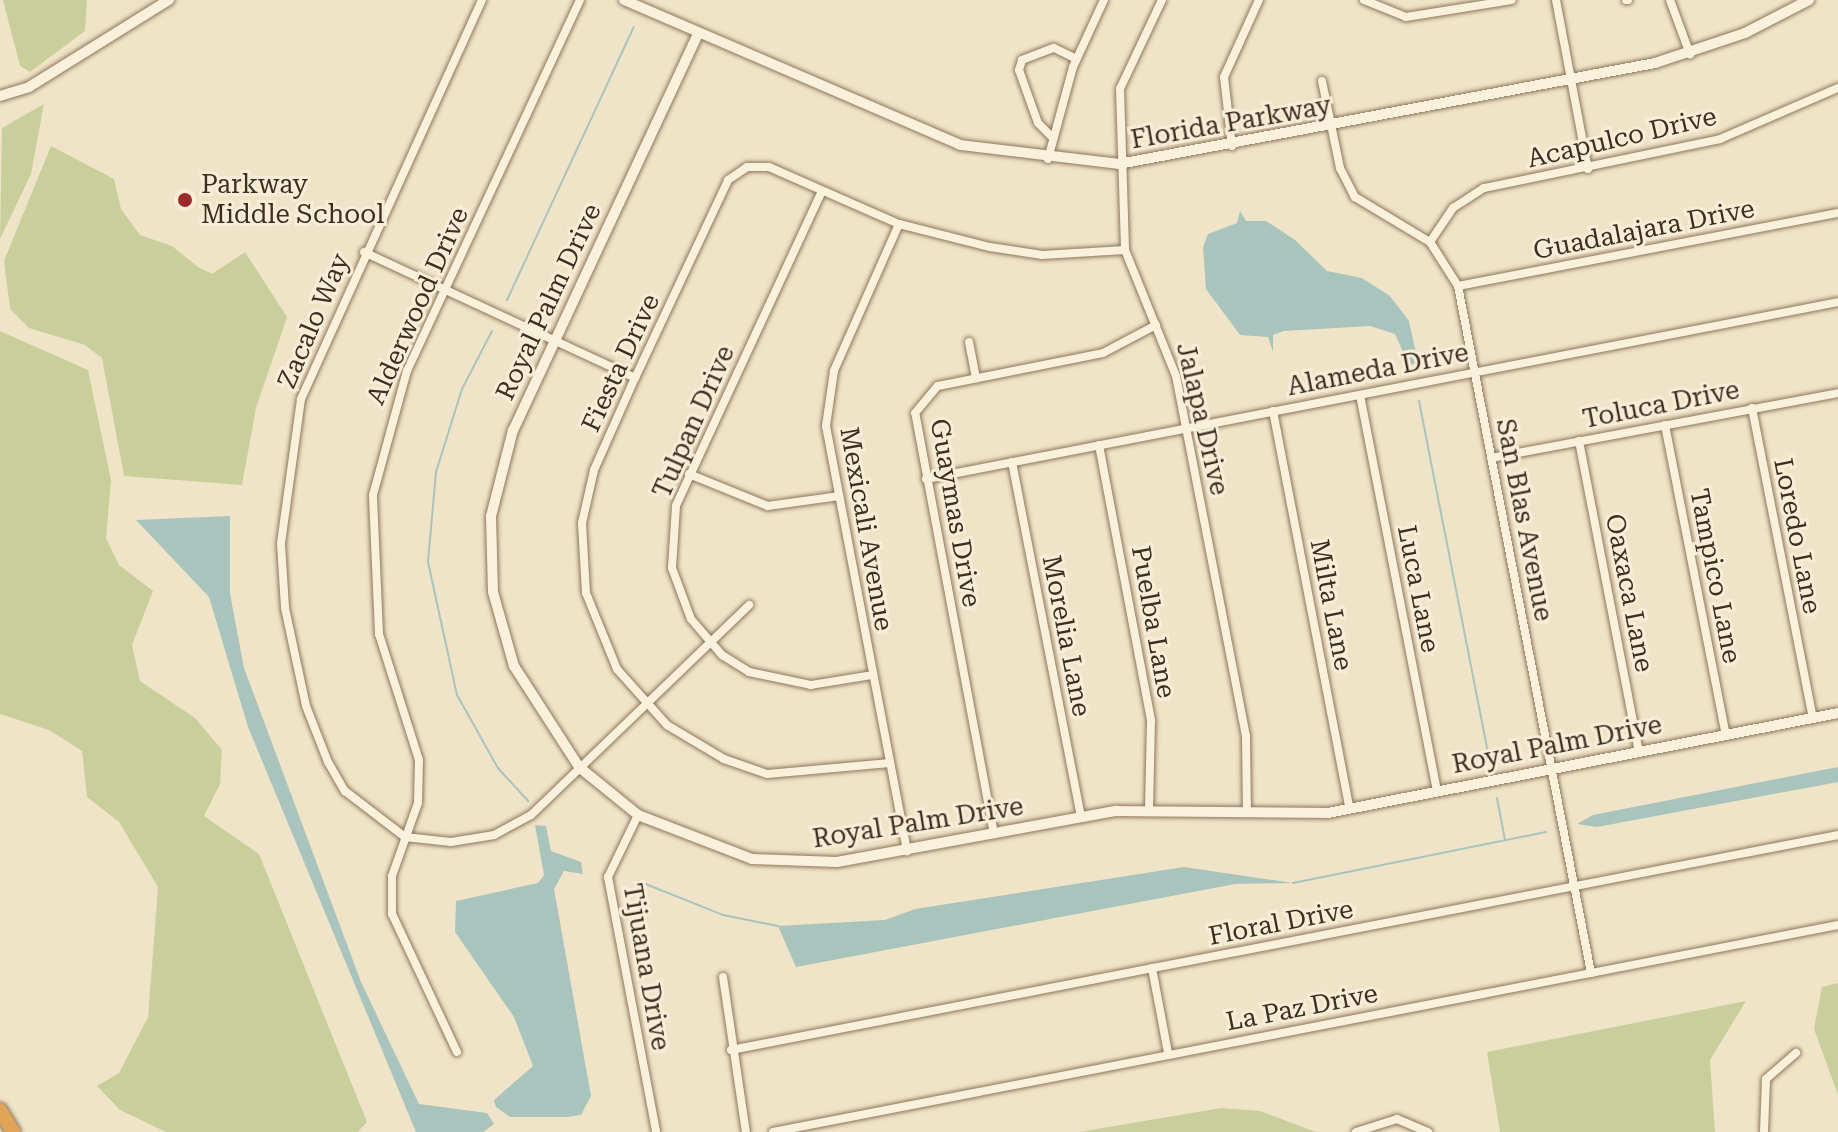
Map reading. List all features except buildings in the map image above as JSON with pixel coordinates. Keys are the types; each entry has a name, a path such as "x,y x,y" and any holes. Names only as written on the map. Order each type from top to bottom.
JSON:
{"highway":[{"path":"0,1110 13,1132"}],"street":[{"path":"0,96 29,87 169,0"},
{"name":"Zacalo Way","path":"405,837 345,791 328,762 306,706 284,592 287,468 301,399 364,252 482,0"},
{"name":"Alderwood Drive","path":"457,1052 396,936 392,876 418,803 419,760 379,634 373,495 395,402 580,0"},
{"name":"Florida Parkway","path":"624,0 896,122 960,145 1048,160 1119,164 1232,146 1572,81 1690,54 1809,0"},
{"path":"1048,160 1051,136 1077,59 1104,0"},
{"name":"Jalapa Drive","path":"1162,0 1120,89 1119,164 1125,250 1168,347 1186,428 1246,736 1247,813"},
{"path":"1232,146 1224,77 1259,0"},
{"path":"1364,0 1406,17 1512,0"},
{"path":"1556,0 1588,169"},
{"path":"1670,0 1690,54"},
{"name":"Royal Palm Drive","path":"698,34 505,456 490,548 514,666 579,767 638,815 752,859 837,862 1081,817 1149,809 1292,817 1838,713"},
{"path":"1051,136 1038,123 1022,60 1054,48 1077,59"},
{"name":"San Blas Avenue","path":"1322,81 1332,127 1355,197 1430,242 1458,286 1591,973"},
{"name":"Acapulco Drive","path":"1430,242 1453,208 1484,188 1588,169 1720,139 1838,88"},
{"name":"Fiesta Drive","path":"890,763 767,774 702,747 645,705 607,652 582,560 590,483 635,378 734,174 769,167 899,224 1042,255 1125,250"},
{"name":"Tulpan Drive","path":"822,191 689,474 673,521 672,568 691,619 710,644 749,672 787,684 872,675"},
{"name":"Guadalajara Drive","path":"1458,286 1838,213"},
{"name":"Mexicali Avenue","path":"899,224 827,398 839,496 907,851"},
{"path":"364,252 635,378"},
{"name":"Alameda Drive","path":"926,479 1838,302"},
{"name":"Guaymas Drive","path":"994,834 915,413 923,396 976,378 1103,353 1156,325"},
{"path":"969,342 976,378"},
{"name":"Toluca Drive","path":"1491,458 1838,393"},
{"name":"Luca Lane","path":"1360,395 1437,791"},
{"name":"Loredo Lane","path":"1752,408 1813,718"},
{"name":"Milta Lane","path":"1273,411 1349,807"},
{"name":"Tampico Lane","path":"1665,425 1726,735"},
{"name":"Oaxaca Lane","path":"1579,441 1639,752"},
{"name":"Puelba Lane","path":"1099,445 1151,721 1149,809"},
{"name":"Morelia Lane","path":"1012,462 1081,817"},
{"path":"689,474 768,506 839,496"},
{"path":"405,837 451,842 494,835 531,815 749,605"},
{"name":"Tijuana Drive","path":"638,815 608,877 656,1132"},
{"name":"Floral Drive","path":"731,1050 1838,835"},
{"name":"La Paz Drive","path":"773,1132 1838,925"},
{"path":"1152,968 1168,1053"},
{"path":"723,977 731,1050 746,1132"},
{"path":"1764,1132 1766,1079 1796,1053"},
{"path":"1356,1132 1397,1119 1428,1132"}],"green space":[{"path":"3,0 87,0 85,31 30,72 20,66"},
{"path":"44,104 31,174 0,239 2,128"},
{"path":"51,146 114,179 121,209 140,235 172,246 198,267 212,274 245,252 287,317 256,408 242,485 124,476 102,358 85,345 29,328 10,309 4,261"},
{"path":"0,331 88,370 111,480 106,538 119,565 153,591 132,645 140,681 195,718 222,750 220,784 204,816 259,854 367,1122 358,1132 166,1132 120,1110 97,1086 119,1073 148,1017 158,887 119,822 87,797 82,751 49,730 0,714"},
{"path":"1838,983 1838,1095 1814,1029 1822,987"},
{"path":"1746,1001 1710,1060 1715,1132 1500,1132 1487,1052"},
{"path":"1221,1108 1260,1111 1316,1132 1079,1132"}],"water":[{"path":"1240,211 1246,221 1266,221 1295,240 1327,271 1362,278 1390,296 1409,321 1418,363 1409,365 1395,334 1370,326 1284,331 1273,335 1273,352 1268,337 1240,335 1206,289 1203,247 1208,234 1237,223"},
{"path":"230,516 230,594 244,668 361,982 419,1104 487,1113 494,1124 483,1132 416,1132 248,727 209,597 136,520"},
{"path":"1838,767 1838,782 1597,827 1577,824 1593,815"},
{"path":"535,825 546,826 551,851 581,862 583,874 564,871 554,889 591,1096 581,1115 567,1117 510,1117 496,1107 494,1100 533,1066 514,1017 455,932 456,901 538,883 544,875"},
{"path":"1184,867 1293,883 1235,884 796,967 778,926 885,920 915,909"}],"waterway":[{"path":"507,300 634,27"},
{"path":"492,331 462,389 436,472 428,562 457,695 498,768 528,801"},
{"path":"1419,401 1490,763"},
{"path":"1497,798 1505,840"},
{"path":"1293,883 1546,832"},
{"path":"638,881 723,915 778,926"}],"place":[{"name":"Parkway Middle School","path":"185,200"}]}
